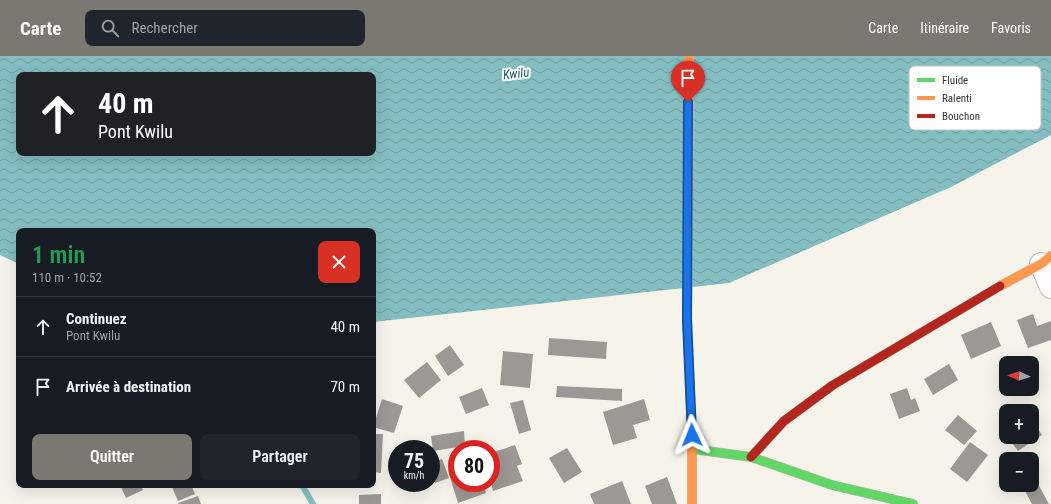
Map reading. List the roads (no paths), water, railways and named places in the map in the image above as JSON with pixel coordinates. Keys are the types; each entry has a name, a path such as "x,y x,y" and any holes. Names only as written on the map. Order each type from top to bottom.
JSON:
{"main road":[{"path":"689,56 687,319 693,449 692,504"},
{"path":"751,457 784,421 833,385 968,304 1046,260"},
{"path":"693,449 751,457 832,485 913,504"}],"street":[{"path":"1046,260 1051,287"}],"water":[{"name":"Kwilu","path":"0,56 1051,56 1051,135 951,187 729,283 376,322 376,228 16,228 16,263 0,255"}],"waterway":[{"path":"304,488 313,504"}]}
